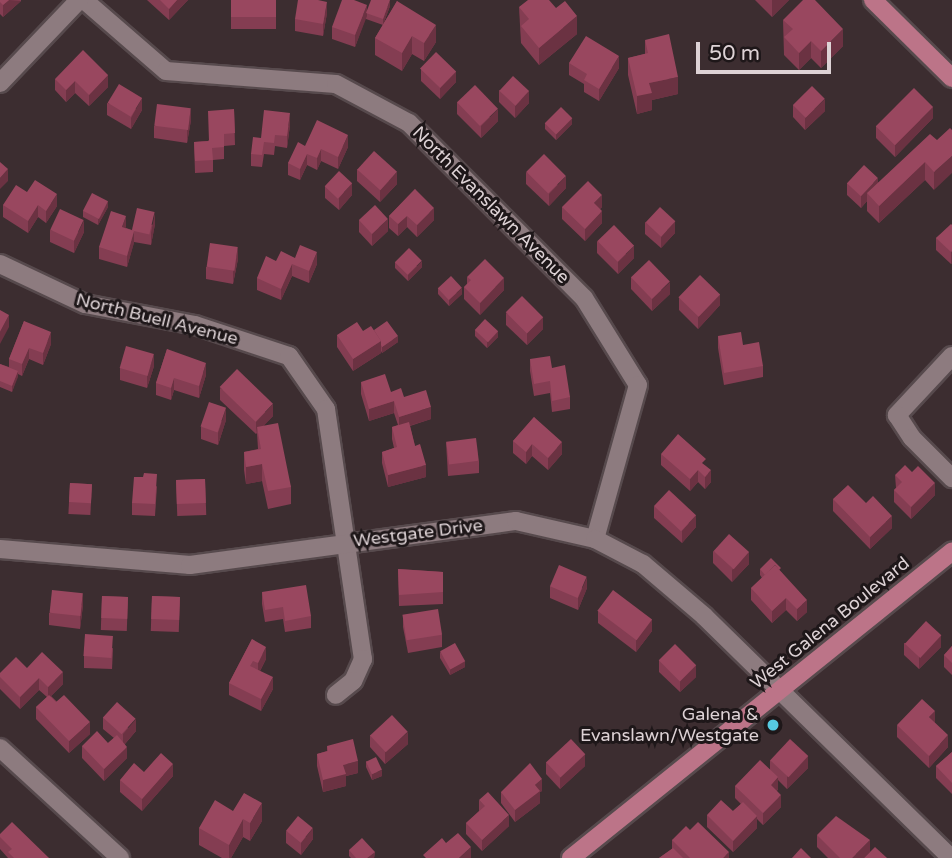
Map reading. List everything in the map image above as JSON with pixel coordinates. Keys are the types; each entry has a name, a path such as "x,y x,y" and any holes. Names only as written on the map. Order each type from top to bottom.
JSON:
{"main road":[{"path":"873,0 952,78"},
{"name":"West Galena Boulevard","path":"577,856 952,552"}],"street":[{"path":"0,83 79,0"},
{"name":"North Evanslawn Avenue","path":"84,0 166,71 336,84 409,122 584,298 638,385 594,539"},
{"name":"North Buell Avenue","path":"0,264 85,304 195,325 289,356 326,409 363,659 353,681 336,695"},
{"path":"952,356 897,415 912,438 952,478"},
{"name":"Westgate Drive","path":"0,549 190,565 516,521 594,539 643,564 780,690 951,858"},
{"path":"0,748 120,858"}],"building":[{"path":"160,0 177,0 169,9"},
{"path":"231,0 276,0 276,17 231,17"},
{"path":"298,0 327,2 323,24 295,19"},
{"path":"342,0 354,0 367,5 355,35 332,27"},
{"path":"371,0 390,0 383,19 366,13"},
{"path":"528,0 549,0 556,8 565,1 577,16 539,48 521,26 529,19 519,7"},
{"path":"803,0 815,0 843,29 821,51 811,41 799,53 784,37 793,29 783,20"},
{"path":"397,1 436,25 424,43 412,36 402,53 375,38"},
{"path":"669,34 678,77 649,83 652,93 637,96 628,58 648,53 645,40"},
{"path":"586,36 619,56 599,89 584,80 587,74 569,63"},
{"path":"83,50 108,75 89,95 75,81 66,90 55,79"},
{"path":"436,52 456,71 440,88 420,69"},
{"path":"513,76 529,91 515,106 499,91"},
{"path":"119,84 142,98 131,117 108,103"},
{"path":"475,85 498,109 480,126 457,102"},
{"path":"812,86 825,99 806,118 793,105"},
{"path":"914,88 933,107 895,145 876,126"},
{"path":"157,104 191,108 188,130 154,126"},
{"path":"561,107 572,118 556,135 545,123"},
{"path":"234,109 235,133 224,134 224,147 212,148 213,160 195,161 194,142 209,141 208,111"},
{"path":"264,110 290,113 287,136 275,135 274,143 264,142 262,155 251,154 253,137 261,138"},
{"path":"317,120 348,135 338,157 321,149 317,158 307,154 300,169 288,163 298,142 305,146"},
{"path":"950,128 952,156 934,172 925,162 879,206 867,193 930,134 937,140"},
{"path":"374,151 397,172 380,190 357,170"},
{"path":"544,154 566,176 548,194 526,172"},
{"path":"0,162 8,169 0,178"},
{"path":"864,165 878,178 861,196 847,183"},
{"path":"339,171 352,183 338,199 325,186"},
{"path":"35,180 57,194 46,211 38,205 28,221 3,205 16,185 27,192"},
{"path":"588,181 602,195 594,203 602,211 585,229 562,207"},
{"path":"415,189 434,208 417,225 407,216 398,224 389,216"},
{"path":"92,193 108,201 99,219 83,211"},
{"path":"375,205 388,219 372,234 359,220"},
{"path":"660,207 675,221 661,237 646,222"},
{"path":"137,208 155,212 149,234 132,230"},
{"path":"60,209 84,220 74,241 50,230"},
{"path":"111,211 126,216 122,227 134,231 127,256 99,247"},
{"path":"951,224 952,251 951,252 936,238"},
{"path":"614,225 634,246 618,262 597,241"},
{"path":"210,243 238,247 234,271 207,267"},
{"path":"300,245 317,252 309,271 292,264 281,289 257,278 266,256 276,261 281,251 295,258"},
{"path":"409,248 422,261 408,275 395,262"},
{"path":"485,259 504,278 480,303 464,287 471,280 467,277"},
{"path":"649,260 670,282 652,299 631,277"},
{"path":"700,275 720,294 699,317 678,297"},
{"path":"451,276 462,288 449,300 438,288"},
{"path":"522,296 543,317 527,333 506,312"},
{"path":"0,310 9,315 0,332"},
{"path":"485,319 498,331 488,342 475,330"},
{"path":"24,321 51,332 43,353 29,348 22,364 9,359"},
{"path":"387,321 398,336 382,347 374,330"},
{"path":"357,322 363,331 371,326 381,341 353,359 337,335"},
{"path":"741,332 743,345 759,342 763,366 724,373 718,336"},
{"path":"126,346 154,354 148,376 120,368"},
{"path":"167,349 206,363 199,386 174,378 171,388 156,383"},
{"path":"550,356 552,368 565,365 570,397 552,401 550,381 534,384 530,359"},
{"path":"0,364 18,371 12,386 0,381"},
{"path":"237,369 273,404 256,422 220,387"},
{"path":"385,374 391,392 401,388 404,397 426,390 431,407 399,417 394,401 369,409 361,382"},
{"path":"209,402 226,408 218,432 201,427"},
{"path":"534,417 562,442 548,458 532,444 526,452 513,441"},
{"path":"409,422 415,446 420,444 426,465 388,475 382,452 397,447 392,427"},
{"path":"278,423 291,487 268,491 262,464 246,467 244,452 261,449 257,427"},
{"path":"678,434 706,459 702,463 711,470 705,477 698,470 690,479 661,454"},
{"path":"476,438 479,461 449,464 446,442"},
{"path":"905,465 912,472 918,466 935,483 911,507 894,490 902,482 895,475"},
{"path":"144,473 157,474 155,504 132,503 134,477 143,477"},
{"path":"205,479 206,503 177,504 176,480"},
{"path":"70,483 92,484 91,503 69,502"},
{"path":"848,485 866,503 873,496 892,516 870,537 833,499"},
{"path":"669,490 696,515 681,531 654,506"},
{"path":"729,534 749,552 734,569 714,551"},
{"path":"771,558 781,568 779,570 775,565 765,575 760,569"},
{"path":"559,565 587,577 578,598 550,586"},
{"path":"775,565 807,600 797,609 786,598 772,611 751,588"},
{"path":"398,569 443,572 443,592 399,595"},
{"path":"306,585 311,616 285,621 283,607 265,610 262,592"},
{"path":"52,590 83,593 80,616 50,613"},
{"path":"613,590 652,619 636,640 597,611"},
{"path":"102,596 128,597 127,619 101,618"},
{"path":"152,596 180,597 179,620 151,619"},
{"path":"438,609 442,635 407,640 402,615"},
{"path":"926,621 941,635 920,658 905,644"},
{"path":"85,634 113,636 111,658 83,656"},
{"path":"252,639 266,647 258,663 253,661 250,666 273,677 261,699 229,683"},
{"path":"455,643 465,661 450,670 440,651"},
{"path":"675,644 696,665 680,681 659,660"},
{"path":"952,646 952,663 944,655"},
{"path":"42,652 63,672 48,687 39,678 20,697 0,677 0,673 16,657 27,668"},
{"path":"49,695 56,702 64,695 90,722 69,741 36,707"},
{"path":"922,699 935,711 929,717 948,735 929,756 897,725"},
{"path":"117,702 136,719 122,734 103,718"},
{"path":"392,715 408,732 386,752 370,735"},
{"path":"97,731 108,743 117,735 127,747 104,769 82,746"},
{"path":"353,739 358,761 343,765 346,774 323,780 317,754 328,751 327,746"},
{"path":"571,739 585,754 560,778 546,762"},
{"path":"790,739 808,756 789,777 770,760"},
{"path":"952,752 952,783 936,766"},
{"path":"161,753 173,764 142,799 120,780 134,763 144,772"},
{"path":"376,757 382,770 372,774 366,762"},
{"path":"760,760 778,777 771,785 781,795 763,813 735,786"},
{"path":"530,763 542,779 535,785 540,791 515,810 501,792"},
{"path":"488,792 509,815 482,840 466,823 485,806 479,800"},
{"path":"244,793 262,803 250,823 243,819 229,845 199,828 215,800 233,811"},
{"path":"721,800 733,811 743,802 757,816 733,841 707,815"},
{"path":"298,816 313,828 301,843 286,831"},
{"path":"836,816 870,840 852,858 840,858 817,835"},
{"path":"12,822 49,858 14,858 8,852 12,849 0,837"},
{"path":"698,822 729,852 723,858 690,858 672,840 686,826 690,830"},
{"path":"458,833 471,847 459,858 426,858 423,855 442,838 446,843"},
{"path":"362,838 375,852 367,858 356,858 349,850"},
{"path":"875,847 887,858 864,858"},
{"path":"673,848 683,858 659,858"},
{"path":"801,848 811,858 792,858"}],"place":[{"name":"Galena & Evanslawn/Westgate","path":"773,725"}]}
